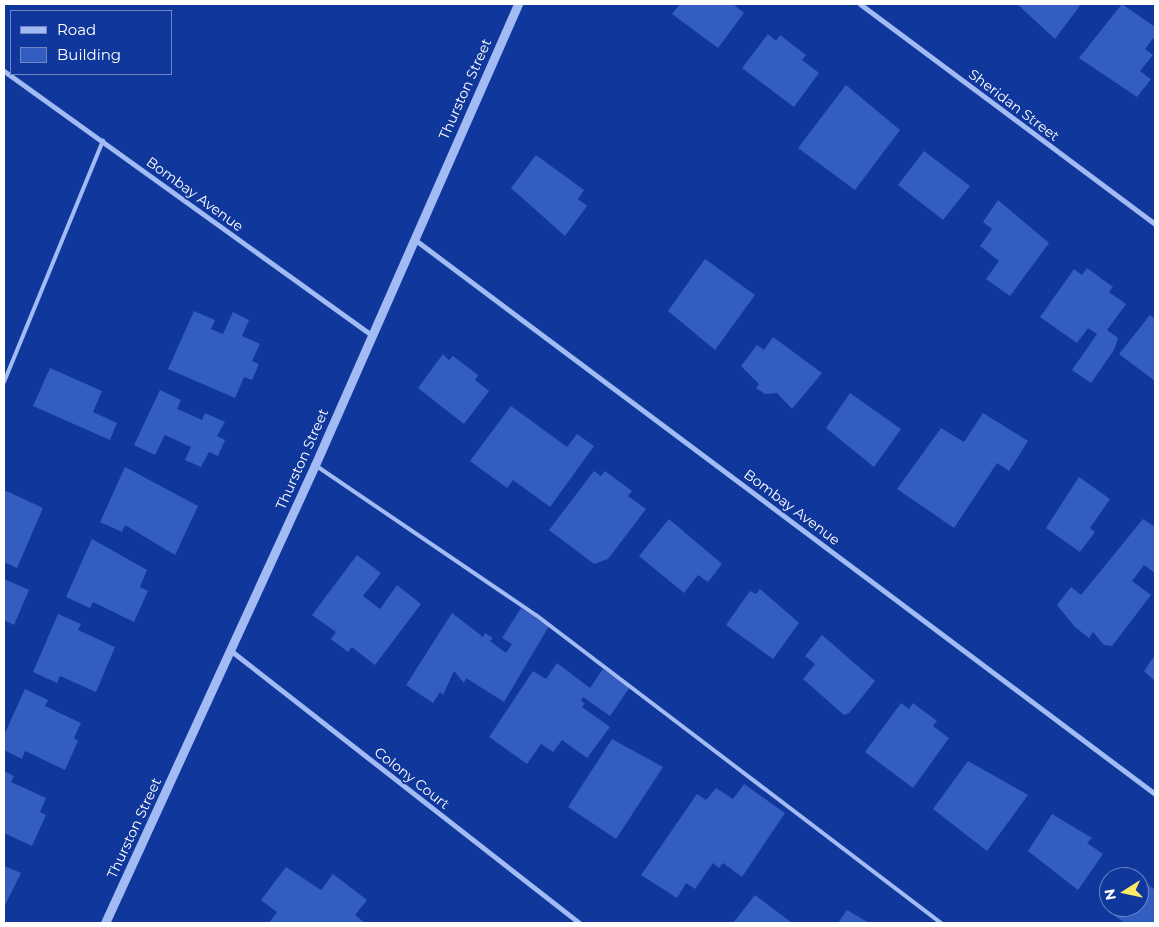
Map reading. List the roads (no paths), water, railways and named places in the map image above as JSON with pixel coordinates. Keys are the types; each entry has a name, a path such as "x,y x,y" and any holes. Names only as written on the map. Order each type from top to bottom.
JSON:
{"street":[{"name":"Thurston Street","path":"105,923 315,465 518,4"},
{"name":"Sheridan Street","path":"860,4 1155,224"},
{"name":"Bombay Avenue","path":"11,75 372,336"},
{"name":"Bombay Avenue","path":"414,238 1155,794"},
{"name":"Colony Court","path":"230,650 580,923"}],"lane":[{"path":"4,382 103,141"},
{"path":"315,465 536,615 941,923"}]}
